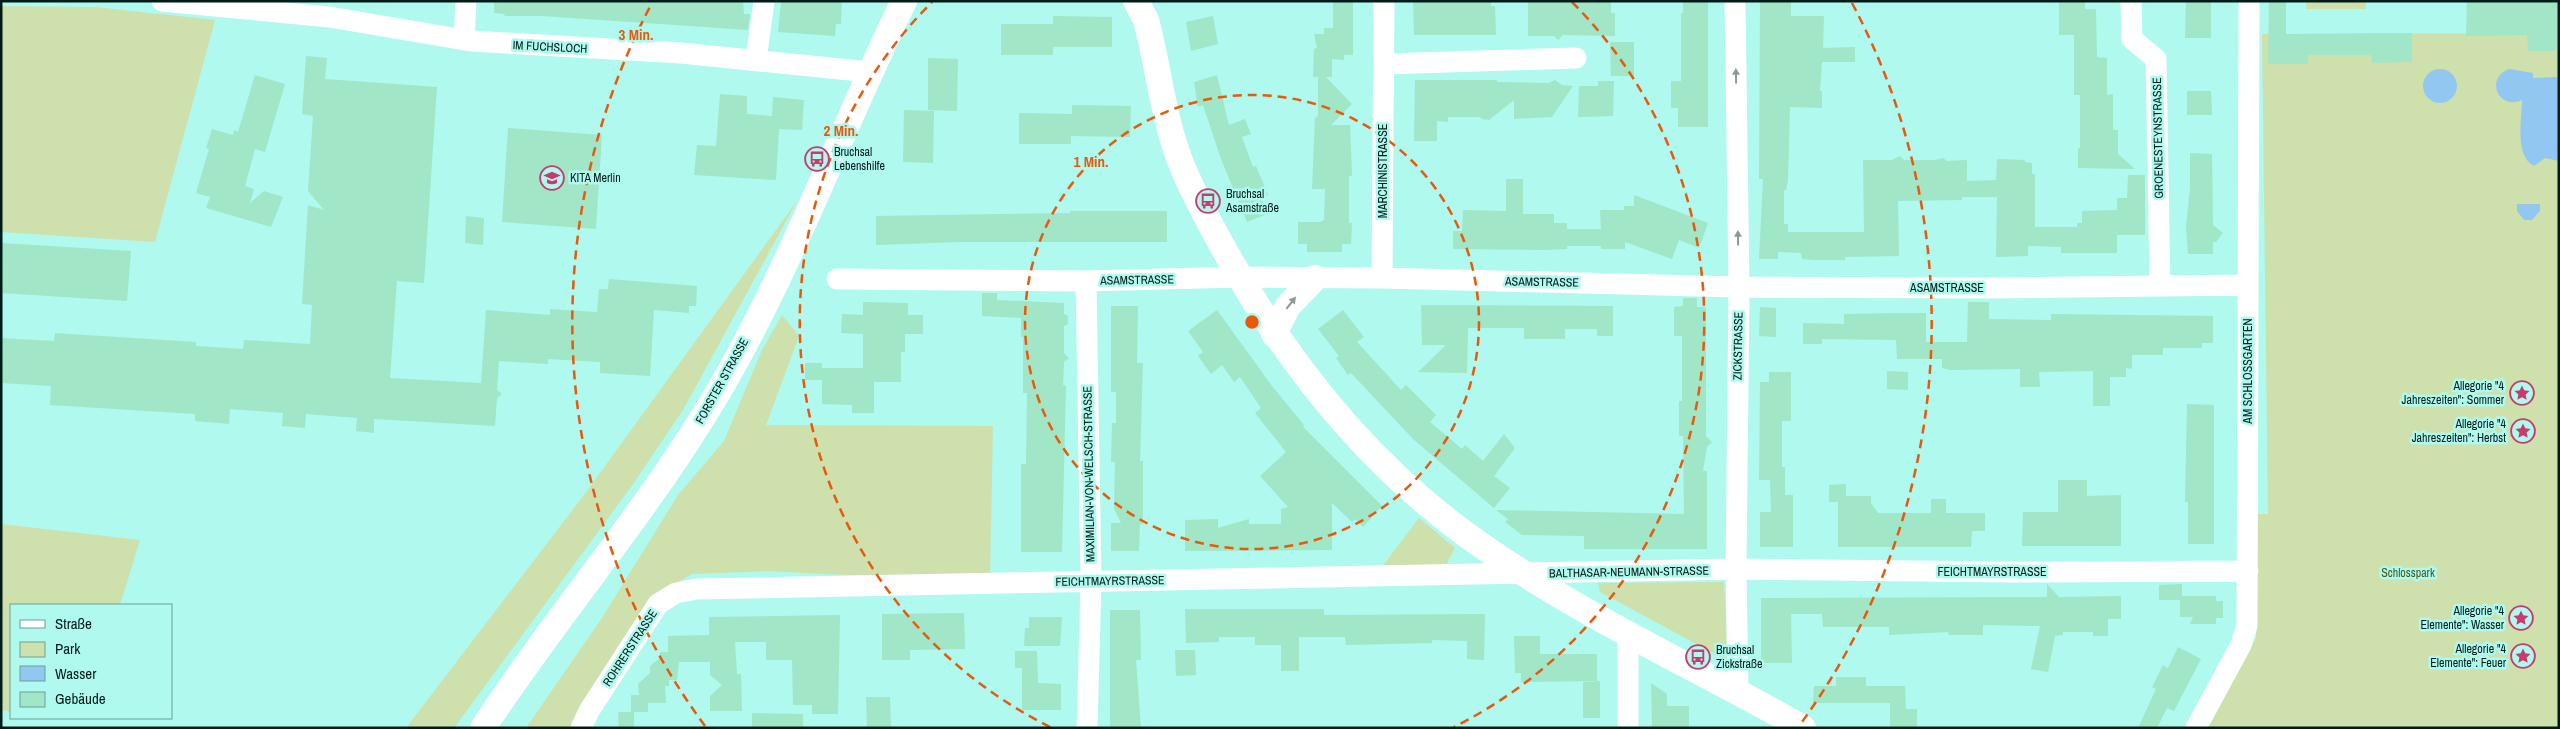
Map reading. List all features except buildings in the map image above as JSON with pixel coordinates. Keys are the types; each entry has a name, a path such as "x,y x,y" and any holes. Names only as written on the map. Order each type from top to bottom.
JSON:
{"street":[{"name":"IM FUCHSLOCH","path":"162,1 329,17 464,40 538,47 681,53 870,72"},
{"path":"464,40 466,1"},
{"path":"756,60 764,1"},
{"name":"FORSTER STRASSE","path":"483,728 650,496 704,416 774,285 904,1"},
{"name":"BALTHASAR-NEUMANN-STRASSE","path":"1136,1 1146,20 1181,165 1199,205 1274,334 1323,399 1380,461 1456,528 1523,573 1628,634 1803,728"},
{"name":"MARCHINISTRASSE","path":"1382,278 1384,1"},
{"name":"ZICKSTRASSE","path":"1735,1 1739,287 1736,570 1738,692"},
{"name":"GROENESTEYNSTRASSE","path":"2131,1 2132,39 2156,59 2160,286"},
{"name":"AM SCHLOSSGARTEN","path":"2196,728 2241,645 2247,626 2248,1"},
{"path":"1384,64 1576,58"},
{"name":"ASAMSTRASSE","path":"836,279 1086,281 1240,277 1382,278 1739,287 2248,285"},
{"path":"1274,334 1288,306 1316,278"},
{"name":"MAXIMILIAN-VON-WELSCH-STRASSE","path":"1086,281 1091,582 1087,728"},
{"name":"BALTHASAR-NEUMANN-STRASSE","path":"1523,573 1736,570"},
{"name":"FEICHTMAYRSTRASSE","path":"1736,570 2248,572"},
{"name":"FEICHTMAYRSTRASSE","path":"697,589 1523,573"},
{"name":"ROHRERSTRASSE","path":"581,728 589,711 658,604 676,593 697,589"},
{"path":"1628,634 1628,728"}],"green space":[{"path":"2306,1 2366,1 2366,9 2306,9"},
{"path":"1,6 96,7 215,20 155,242 1,232"},
{"name":"Schlosspark","path":"2559,33 2559,728 2208,728 2256,638 2257,514 2268,514 2262,34"},
{"path":"797,201 683,410 631,487 454,728 406,728 587,491"},
{"path":"782,315 799,336 766,425 993,426 990,576 846,575 768,571 692,574 652,598 573,728 526,728 602,618 678,495 724,441 762,350"},
{"path":"1419,518 1455,548 1443,570 1378,572"},
{"path":"1,524 140,540 120,604 10,604 10,712 1,710"},
{"path":"1724,582 1728,661 1600,592 1598,583"}],"water":[{"path":"2440,69 2447,70 2452,74 2456,79 2456,93 2452,98 2447,102 2440,103 2433,102 2428,98 2424,93 2423,86 2424,79 2428,74 2433,70"},
{"path":"2509,69 2533,73 2533,78 2559,77 2559,161 2545,158 2534,166 2524,154 2520,136 2522,100 2507,101 2501,97 2496,86 2497,79 2501,73"},
{"path":"2517,204 2540,204 2540,211 2532,220 2524,220 2517,211"}],"place":[{"name":"Bruchsal Lebenshilfe","path":"817,159"},
{"name":"KITA Merlin","path":"552,178"},
{"name":"Bruchsal Asamstraße","path":"1208,201"},
{"name":"Allegorie \"4 Jahreszeiten\": Sommer","path":"2522,393"},
{"name":"Allegorie \"4 Jahreszeiten\": Herbst","path":"2523,431"},
{"name":"Allegorie \"4 Elemente\": Wasser","path":"2521,618"},
{"name":"Allegorie \"4 Elemente\": Feuer","path":"2523,656"},
{"name":"Bruchsal Zickstraße","path":"1698,657"}]}
